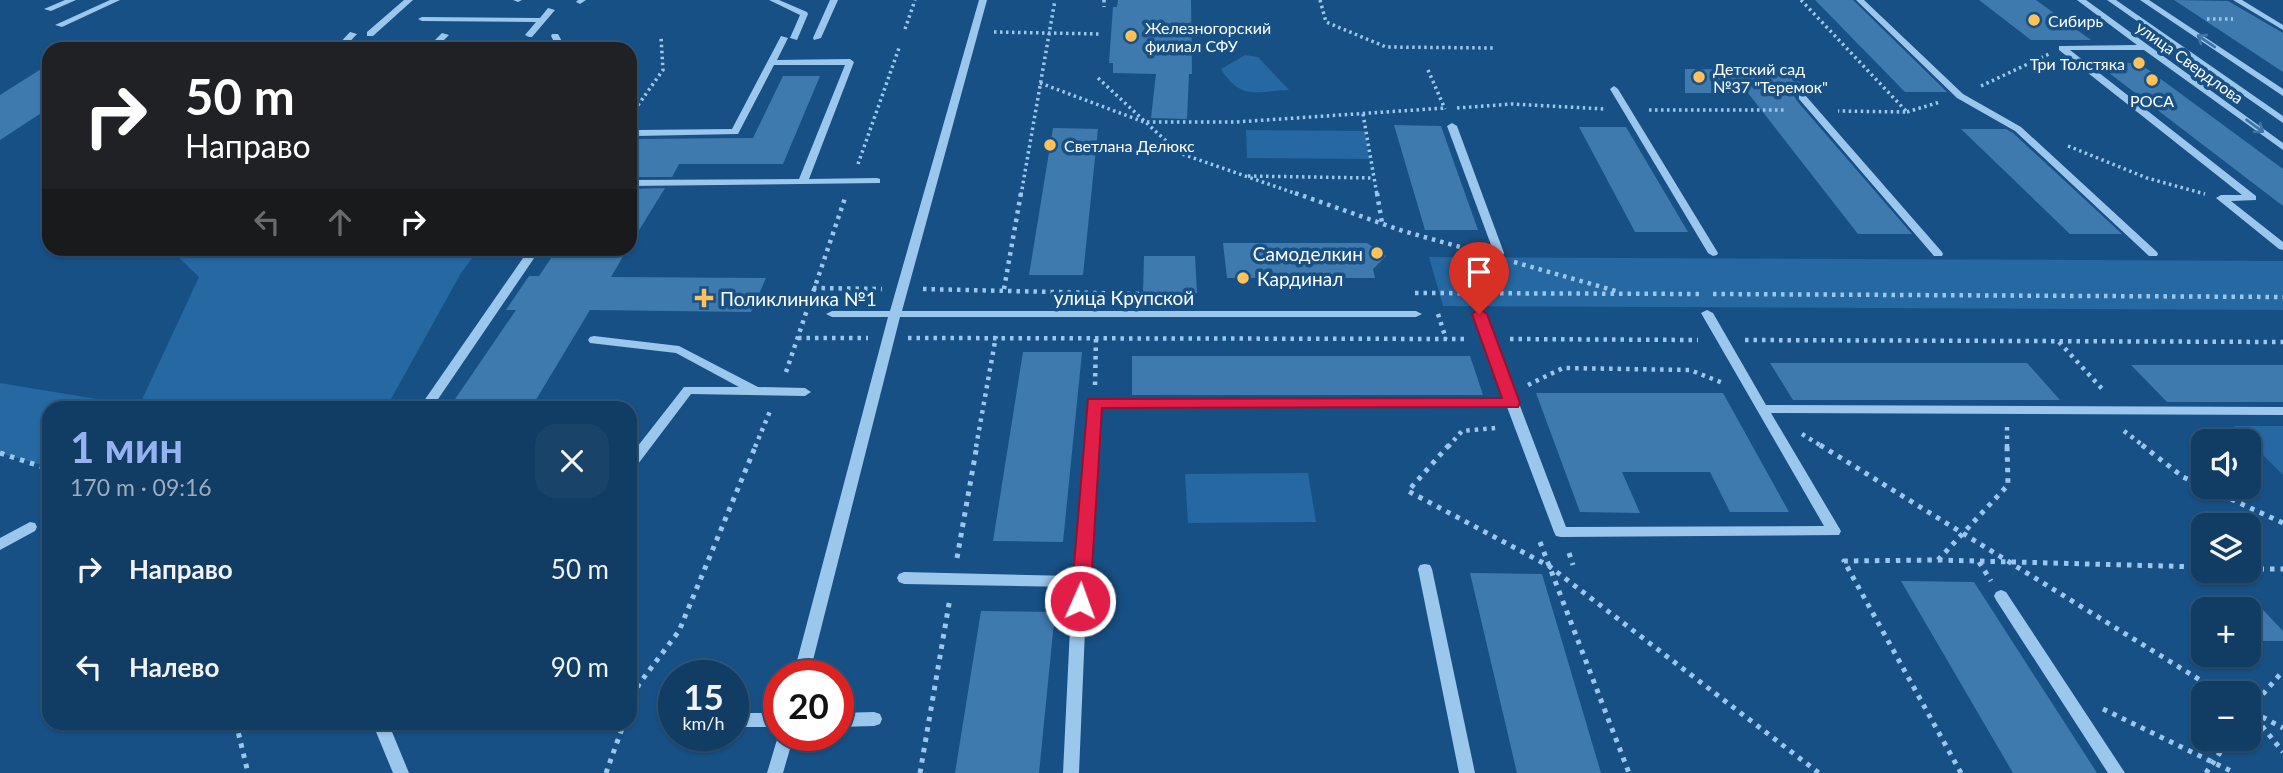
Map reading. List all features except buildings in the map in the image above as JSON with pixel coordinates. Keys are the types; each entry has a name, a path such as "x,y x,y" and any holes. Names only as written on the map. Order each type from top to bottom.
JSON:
{"street":[{"path":"48,9 72,0"},
{"path":"59,25 116,0"},
{"path":"370,34 409,0"},
{"path":"637,133 736,132 771,63 804,14 773,0"},
{"path":"817,38 834,0"},
{"path":"805,660 895,314 983,0"},
{"path":"1860,0 1960,96 2018,128 2153,254"},
{"name":"улица Свердлова","path":"2081,0 2283,147"},
{"path":"2111,0 2283,120"},
{"name":"улица Свердлова","path":"2144,0 2281,90"},
{"path":"2236,0 2283,28"},
{"path":"529,36 551,10"},
{"path":"422,19 542,20"},
{"path":"345,42 353,34"},
{"path":"438,42 445,35"},
{"path":"555,36 558,42"},
{"path":"2063,48 2147,47"},
{"path":"2063,48 2252,198 2221,198"},
{"path":"771,63 850,62 803,183"},
{"path":"1614,89 1713,253"},
{"path":"1802,97 1938,254"},
{"path":"1452,126 1499,253"},
{"path":"637,183 877,181"},
{"path":"2221,198 2283,247"},
{"path":"430,401 530,256"},
{"path":"1479,314 1561,532 1834,531 1707,313"},
{"name":"улица Крупской","path":"832,314 1416,314"},
{"path":"594,340 679,350 756,391"},
{"path":"637,456 688,390 805,392"},
{"path":"1071,773 1080,582 1094,403 1510,398"},
{"path":"1762,409 2283,411"},
{"path":"0,545 30,527"},
{"path":"1425,569 1467,773"},
{"path":"904,578 1080,582"},
{"path":"2001,596 2117,773"},
{"path":"854,720 874,719"},
{"path":"383,730 401,773"},
{"path":"775,773 781,751"}],"path":[{"path":"905,29 915,0"},
{"path":"920,773 1055,0"},
{"path":"1104,0 1104,7"},
{"path":"1320,0 1326,22 1386,47 1494,48"},
{"path":"974,32 1101,34"},
{"path":"637,106 663,70 661,37"},
{"path":"1907,111 1960,96 2063,48"},
{"path":"1428,69 1452,126"},
{"path":"1098,78 1179,153 1403,231"},
{"path":"1040,83 1144,122 1236,122"},
{"path":"1363,114 1382,224"},
{"path":"2064,144 2147,178 2221,198"},
{"path":"1244,176 1373,178"},
{"path":"1455,292 2283,297"},
{"path":"1094,403 1097,314"},
{"path":"798,338 2283,342"},
{"path":"2058,341 2121,410"},
{"path":"1510,398 1563,368 1690,370 1753,395"},
{"path":"1938,560 2008,485 2007,410"},
{"path":"2097,410 2183,477 2283,523"},
{"path":"1496,428 1462,431 1408,491 1549,566 1819,773"},
{"path":"1797,430 2202,681"},
{"path":"0,453 42,467"},
{"path":"1961,773 1844,561 1938,560 2191,567"},
{"path":"1549,566 1629,773"},
{"path":"2261,569 2283,569"},
{"path":"2261,697 2283,671"},
{"path":"637,689 639,684"},
{"path":"2062,689 2235,773"},
{"path":"2261,717 2283,728"},
{"path":"2261,725 2283,752"},
{"path":"238,730 248,773"},
{"path":"606,773 621,730"},
{"path":"2206,773 2222,751"}],"shaded area":[{"path":"1245,55 1258,57 1289,90 1250,92 1235,86 1221,69"},
{"path":"1246,130 1365,131 1369,159 1247,158"},
{"path":"177,256 474,256 461,273 390,401 141,401 199,277"},
{"path":"1429,257 2283,261 2283,310 1443,306"},
{"path":"0,383 109,401 42,401 42,465 0,453"},
{"path":"2234,426 2283,426 2283,475 2261,453 2261,429 2237,429"},
{"path":"1308,473 1316,522 1188,523 1185,474"}],"place":[{"name":"Сибирь","path":"2034,20"},
{"name":"Железногорский филиал СФУ","path":"1131,36"},
{"name":"Три Толстяка","path":"2139,63"},
{"name":"Детский сад №37 \"Теремок\"","path":"1699,77"},
{"name":"РОСА","path":"2152,80"},
{"name":"Светлана Делюкс","path":"1050,145"},
{"name":"Самоделкин","path":"1377,253"},
{"name":"Кардинал","path":"1243,278"},
{"name":"Поликлиника №1","path":"704,298"}],"route":[{"path":"1080,601 1094,403 1512,403 1479,314"}]}
